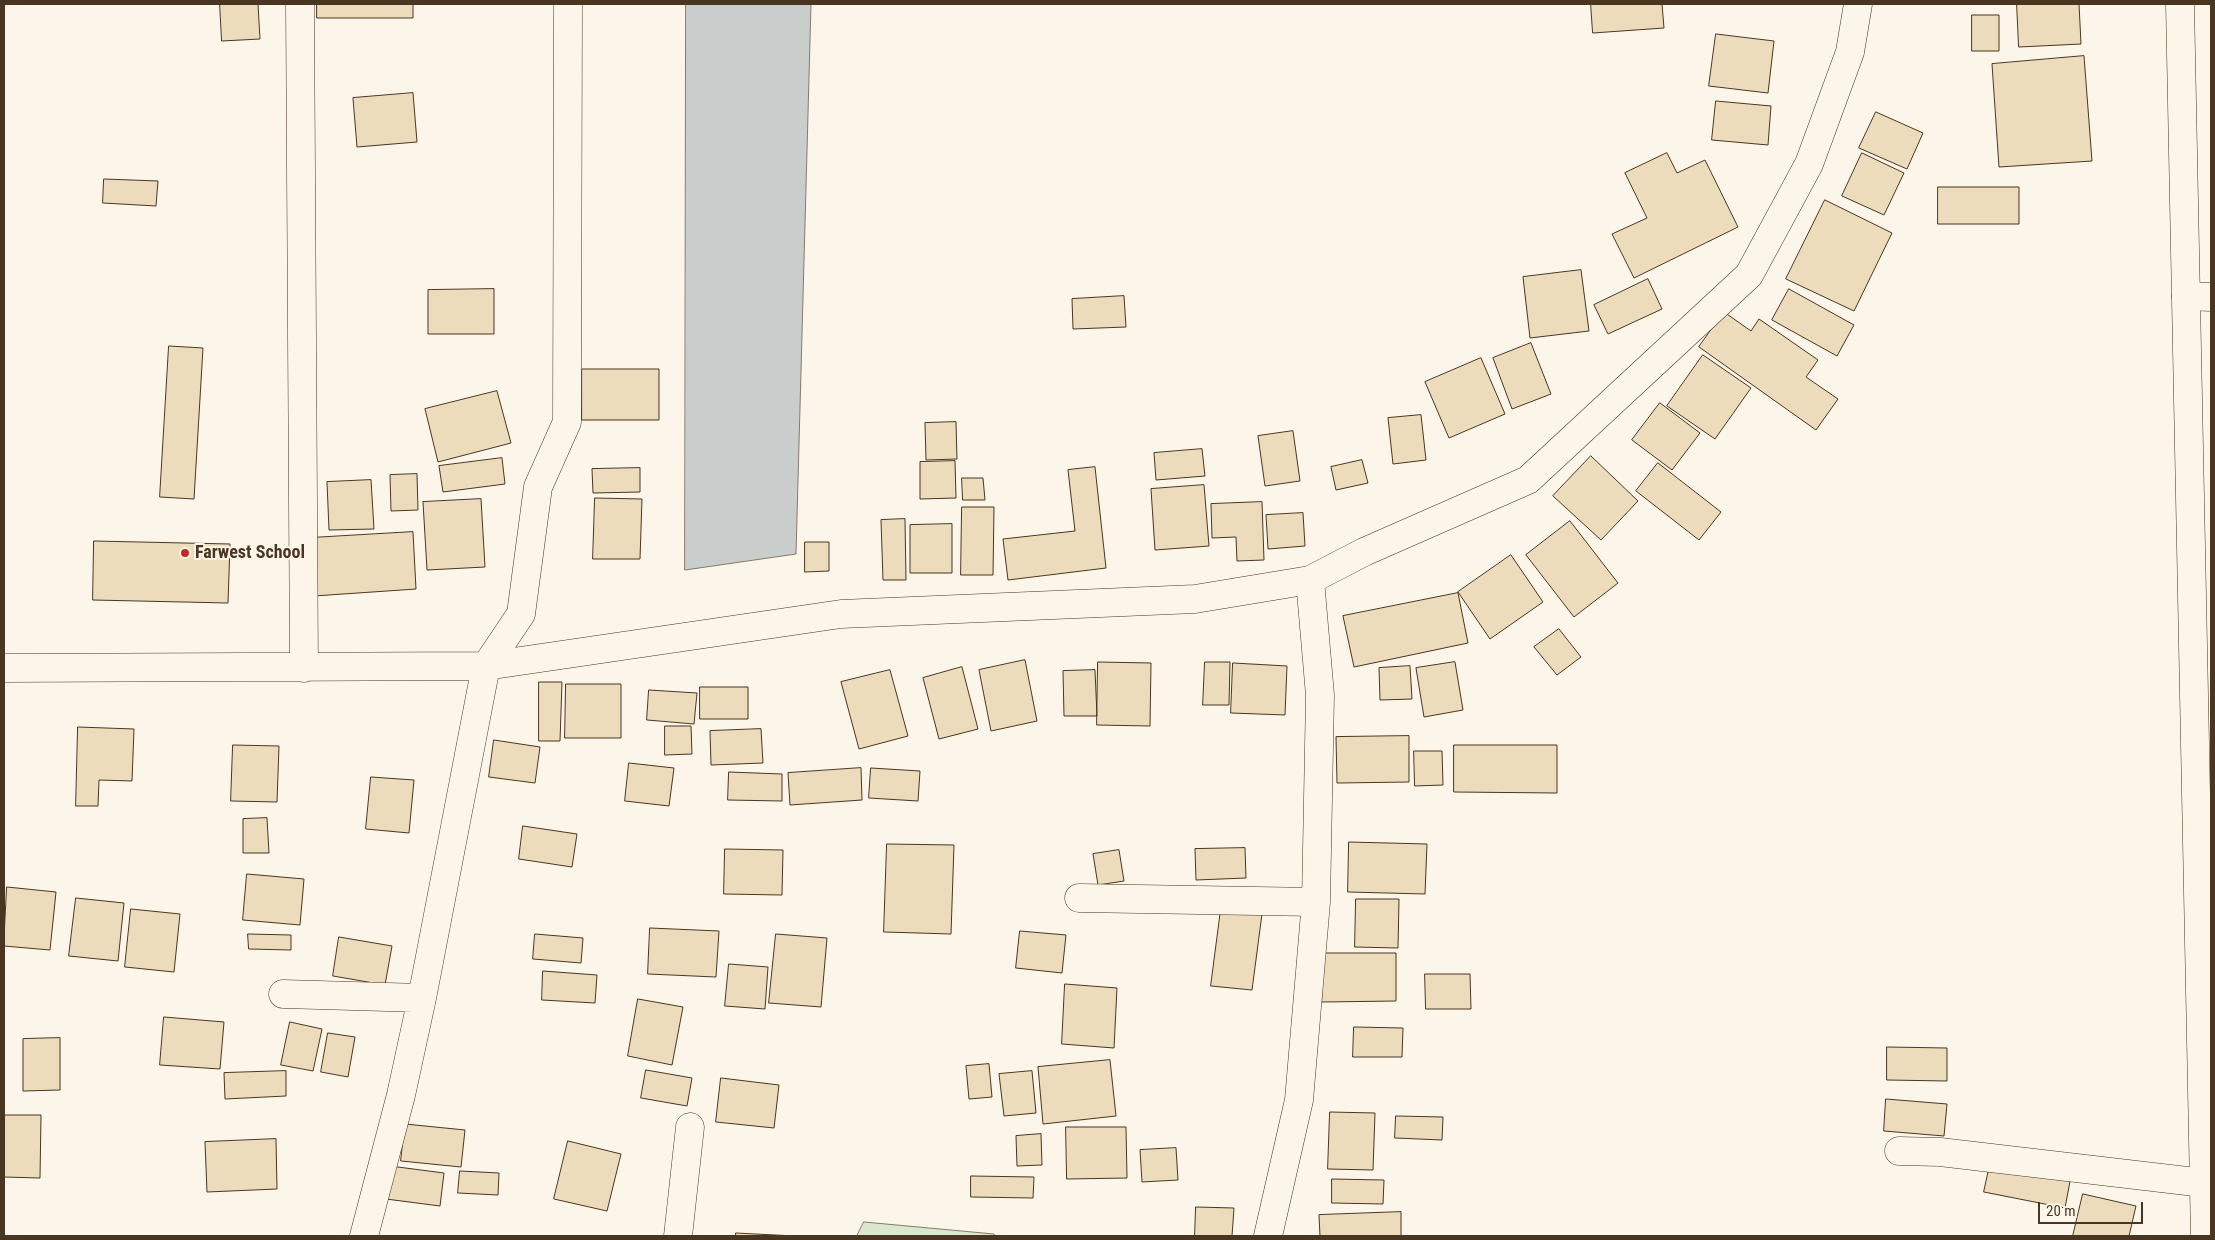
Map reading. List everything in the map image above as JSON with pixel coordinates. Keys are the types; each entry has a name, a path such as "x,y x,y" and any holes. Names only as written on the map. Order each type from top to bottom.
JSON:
{"street":[{"path":"300,4 304,668"},
{"path":"364,1236 402,1095 486,666 521,614 538,487 567,422 568,4"},
{"path":"4,668 486,666 841,614 1195,599 1310,580 1364,552 1528,480 1749,275 1809,164 1850,52 1858,4"},
{"path":"2180,4 2199,297 2205,1236"},
{"path":"1268,1236 1299,1100 1316,902 1320,695 1310,580"},
{"path":"1079,898 1316,902"},
{"path":"283,994 422,998"},
{"path":"678,1236 690,1127"},
{"path":"1899,1151 1940,1152 2204,1183"}],"green space":[{"path":"864,1222 994,1234 995,1236 857,1236"}],"shaded area":[{"path":"686,4 811,4 796,554 685,570"}],"building":[{"path":"220,4 258,4 260,39 222,41"},
{"path":"317,4 413,4 413,18 317,18"},
{"path":"1591,4 1662,4 1664,28 1593,33"},
{"path":"2017,4 2079,4 2081,44 2019,47"},
{"path":"1972,15 1999,15 1999,51 1972,51"},
{"path":"1716,34 1774,41 1768,93 1709,86"},
{"path":"2084,56 2092,161 1999,167 1992,64"},
{"path":"413,93 417,142 357,147 353,98"},
{"path":"1716,101 1771,106 1768,145 1712,140"},
{"path":"1876,112 1923,133 1907,169 1859,148"},
{"path":"1667,153 1677,173 1705,160 1738,227 1634,278 1612,234 1647,218 1625,173"},
{"path":"1862,153 1904,173 1884,215 1842,196"},
{"path":"104,179 158,181 156,206 103,203"},
{"path":"1938,187 2019,187 2019,224 1938,224"},
{"path":"1825,200 1892,233 1854,311 1786,279"},
{"path":"1581,270 1589,331 1530,338 1523,277"},
{"path":"1648,279 1662,309 1608,334 1594,305"},
{"path":"494,289 494,334 428,334 428,290"},
{"path":"1789,289 1854,325 1837,356 1772,320"},
{"path":"1124,296 1126,327 1073,329 1072,299"},
{"path":"1724,312 1751,331 1759,319 1818,360 1806,377 1838,399 1816,430 1699,347"},
{"path":"1531,343 1551,394 1512,409 1493,358"},
{"path":"169,346 203,348 194,499 160,497"},
{"path":"1703,355 1751,388 1715,439 1667,406"},
{"path":"1481,358 1505,414 1449,438 1425,382"},
{"path":"582,369 659,369 659,420 582,420"},
{"path":"497,391 511,443 438,462 425,409"},
{"path":"1660,403 1700,433 1672,470 1632,440"},
{"path":"1421,415 1426,460 1393,464 1388,418"},
{"path":"956,422 957,459 926,460 925,423"},
{"path":"1293,431 1300,481 1265,486 1258,436"},
{"path":"1202,449 1205,476 1156,480 1154,453"},
{"path":"1591,456 1638,501 1601,540 1553,496"},
{"path":"502,458 505,484 443,492 439,466"},
{"path":"1362,460 1368,483 1336,490 1331,467"},
{"path":"955,461 956,498 920,499 920,462"},
{"path":"1658,463 1721,512 1699,540 1636,491"},
{"path":"1095,467 1106,568 1008,580 1003,539 1075,531 1068,470"},
{"path":"640,468 640,492 593,493 592,469"},
{"path":"417,474 418,510 391,511 390,475"},
{"path":"962,478 983,478 985,500 963,500"},
{"path":"371,480 374,529 329,530 327,482"},
{"path":"1204,485 1209,546 1155,550 1151,489"},
{"path":"595,498 642,499 640,559 593,559"},
{"path":"481,499 485,567 427,570 423,502"},
{"path":"1262,502 1264,560 1237,561 1236,537 1212,538 1211,504"},
{"path":"962,507 994,507 993,575 961,575"},
{"path":"1303,513 1305,546 1268,549 1266,515"},
{"path":"905,519 906,580 883,580 881,520"},
{"path":"1570,521 1618,583 1574,617 1526,555"},
{"path":"952,524 952,573 910,573 910,525"},
{"path":"413,532 416,589 314,596 310,538"},
{"path":"94,541 230,544 228,603 93,600"},
{"path":"805,542 829,542 829,571 805,572"},
{"path":"1511,555 1543,602 1490,639 1458,592"},
{"path":"1458,593 1468,643 1354,667 1343,616"},
{"path":"1559,629 1581,657 1557,675 1534,647"},
{"path":"1025,660 1037,721 991,731 979,670"},
{"path":"1098,662 1151,663 1150,726 1097,725"},
{"path":"1205,662 1230,662 1229,705 1203,705"},
{"path":"1455,662 1463,710 1424,717 1416,668"},
{"path":"1233,663 1287,666 1285,715 1231,713"},
{"path":"1410,666 1412,699 1380,700 1379,668"},
{"path":"962,667 978,729 939,739 923,678"},
{"path":"890,670 908,736 859,749 841,682"},
{"path":"1095,670 1097,716 1064,716 1063,671"},
{"path":"539,682 562,682 560,741 539,741"},
{"path":"566,684 621,684 621,738 565,738"},
{"path":"700,687 748,687 748,719 700,719"},
{"path":"649,690 697,693 694,724 647,720"},
{"path":"665,726 691,726 692,754 665,755"},
{"path":"78,727 134,729 132,781 99,780 98,806 76,806"},
{"path":"761,729 763,763 711,765 710,731"},
{"path":"1409,736 1409,782 1337,783 1336,737"},
{"path":"494,740 540,747 535,783 489,777"},
{"path":"233,745 279,746 277,802 231,801"},
{"path":"1454,745 1557,745 1557,793 1454,792"},
{"path":"1414,751 1442,751 1443,785 1415,786"},
{"path":"629,763 674,768 669,806 625,801"},
{"path":"861,768 862,800 790,805 788,773"},
{"path":"871,768 920,771 918,801 869,798"},
{"path":"729,772 782,774 782,801 728,800"},
{"path":"371,777 414,780 409,833 366,829"},
{"path":"267,818 269,853 243,853 243,819"},
{"path":"523,826 577,834 572,867 519,859"},
{"path":"1349,842 1427,844 1425,894 1348,892"},
{"path":"887,844 954,845 951,934 884,932"},
{"path":"1245,848 1246,878 1196,880 1195,849"},
{"path":"725,849 783,850 782,895 724,894"},
{"path":"1119,850 1124,881 1098,885 1093,854"},
{"path":"247,874 304,879 300,925 243,920"},
{"path":"7,887 56,892 50,950 4,946"},
{"path":"76,898 124,903 118,961 69,956"},
{"path":"1356,899 1399,899 1398,948 1355,947"},
{"path":"131,909 180,914 174,972 125,967"},
{"path":"1221,909 1262,914 1252,990 1211,986"},
{"path":"650,928 719,931 716,977 648,974"},
{"path":"1020,931 1066,935 1062,973 1016,968"},
{"path":"248,934 291,935 291,950 249,949"},
{"path":"535,934 583,938 581,963 533,959"},
{"path":"776,934 827,938 821,1007 769,1003"},
{"path":"339,937 392,946 385,985 333,976"},
{"path":"1322,953 1396,953 1396,1001 1322,1002"},
{"path":"729,964 768,967 765,1009 725,1006"},
{"path":"543,971 597,975 595,1003 542,1000"},
{"path":"1425,974 1470,974 1471,1009 1426,1009"},
{"path":"1065,984 1117,988 1114,1048 1062,1044"},
{"path":"638,999 683,1007 672,1065 628,1056"},
{"path":"164,1017 224,1022 220,1069 160,1065"},
{"path":"290,1022 322,1029 313,1071 281,1065"},
{"path":"1354,1027 1403,1028 1402,1057 1353,1057"},
{"path":"328,1033 355,1037 348,1077 321,1072"},
{"path":"60,1038 60,1090 23,1091 23,1039"},
{"path":"1887,1047 1947,1048 1947,1081 1887,1080"},
{"path":"1110,1060 1116,1116 1043,1124 1038,1067"},
{"path":"989,1064 992,1097 969,1099 966,1066"},
{"path":"646,1070 692,1078 687,1106 641,1098"},
{"path":"286,1071 286,1096 225,1099 224,1073"},
{"path":"1032,1071 1036,1113 1004,1116 999,1074"},
{"path":"721,1078 779,1085 774,1128 716,1122"},
{"path":"1886,1099 1947,1104 1944,1136 1884,1131"},
{"path":"1330,1112 1375,1113 1373,1170 1328,1169"},
{"path":"5,1115 41,1115 40,1178 4,1177"},
{"path":"1396,1116 1443,1117 1442,1140 1395,1138"},
{"path":"405,1124 465,1130 461,1167 401,1161"},
{"path":"1066,1127 1126,1127 1127,1178 1067,1179"},
{"path":"1041,1134 1042,1165 1017,1166 1016,1136"},
{"path":"276,1139 277,1189 207,1192 205,1142"},
{"path":"568,1141 621,1154 607,1211 554,1199"},
{"path":"1176,1148 1178,1180 1142,1182 1140,1150"},
{"path":"1991,1160 2071,1176 2065,1208 1984,1192"},
{"path":"390,1166 444,1173 440,1206 386,1199"},
{"path":"460,1171 499,1173 498,1195 458,1193"},
{"path":"971,1176 1034,1177 1033,1198 971,1197"},
{"path":"1332,1179 1384,1180 1383,1204 1332,1203"},
{"path":"2083,1194 2136,1206 2129,1236 2073,1236"},
{"path":"1196,1207 1234,1208 1232,1236 1195,1236"},
{"path":"1401,1212 1401,1236 1320,1236 1319,1215"},
{"path":"736,1233 795,1236 736,1236"}],"place":[{"name":"Farwest School","path":"185,553"}]}
